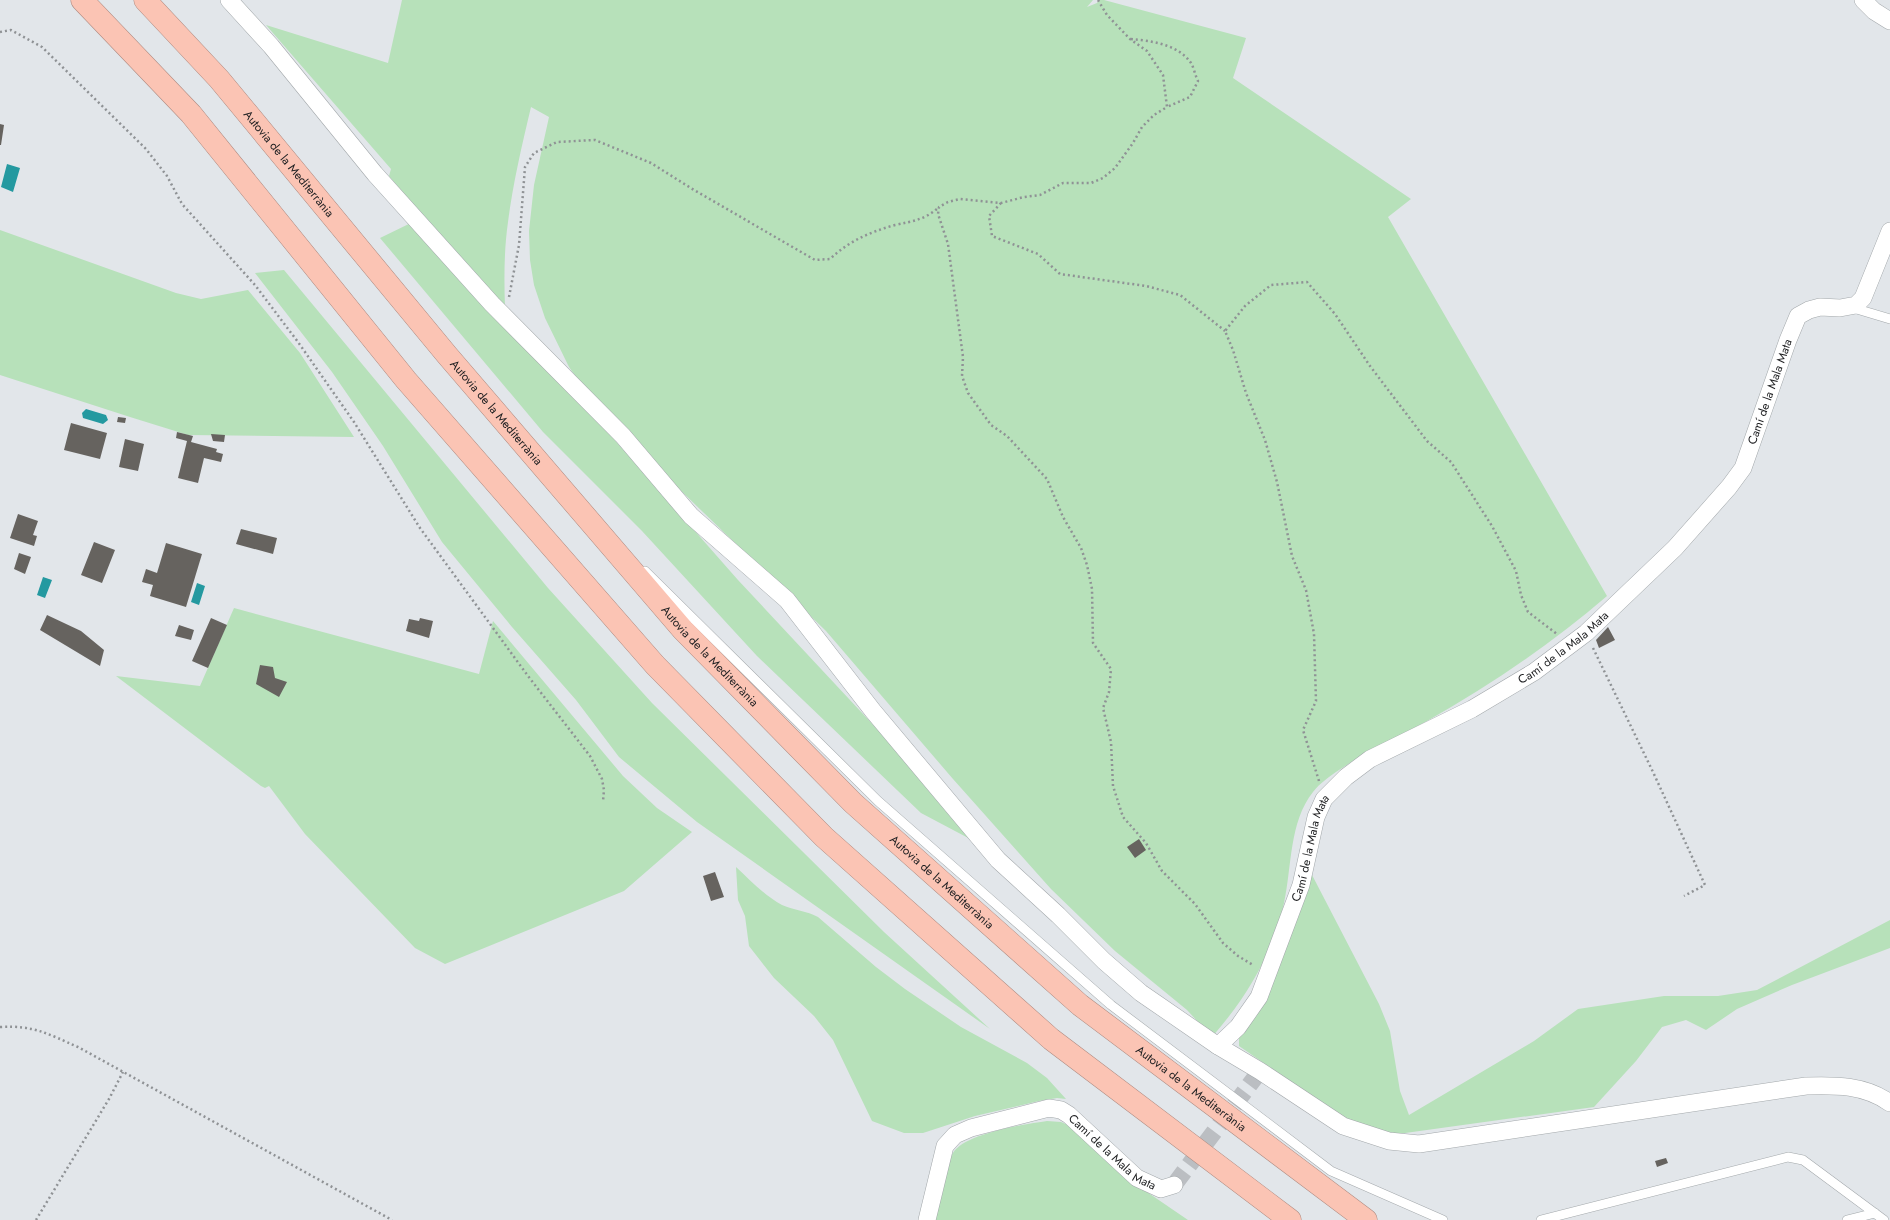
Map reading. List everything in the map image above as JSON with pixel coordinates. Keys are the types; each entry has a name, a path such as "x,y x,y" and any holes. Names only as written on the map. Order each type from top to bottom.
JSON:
{"highway":[{"path":"82,0 191,114 406,380 655,665 824,837 1051,1039 1290,1220"},
{"name":"Autovia de la Mediterrània","path":"145,0 219,79 447,355 684,630 853,803 1080,1005 1366,1220"}],"street":[{"path":"229,0 271,46 375,174 504,316 623,436 691,516 787,600 873,711 998,860 1058,915 1104,961 1141,993 1218,1046 1260,1071 1343,1126 1389,1141 1419,1144 1806,1086 1832,1085 1858,1088 1888,1100"},
{"path":"1863,0 1874,11 1890,21"},
{"name":"Camí de la Mala Mata","path":"1218,1046 1238,1027 1260,997 1301,885 1316,817 1324,799 1346,777 1370,759 1472,709 1534,672 1586,633 1675,548 1729,487 1743,468 1790,334 1798,316 1809,310 1820,307 1856,305 1863,298 1890,231"},
{"name":"Camí de la Mala Mata","path":"927,1220 946,1146 955,1135 971,1128 1049,1108 1062,1110 1069,1115 1137,1178 1161,1189 1174,1185"}],"lane":[{"path":"1847,306 1890,319"},
{"path":"546,471 878,801 1111,1005 1331,1171 1443,1220"},
{"path":"1160,1121 1276,1220"},
{"path":"1542,1220 1788,1157 1803,1160 1884,1220"},
{"path":"1847,1220 1875,1213"}],"path":[{"path":"1098,0 1107,15 1130,39 1147,51 1163,75 1167,107"},
{"path":"0,32 11,30 42,47 146,149 167,176 182,204 255,285 298,342 354,422 420,528 528,676 590,756 602,779 604,790 603,801"},
{"path":"504,316 515,274 519,245 525,167 534,153 557,142 595,140 651,163 694,190 815,260 830,259 843,247 867,234 928,216 948,202 960,199 1001,203 1024,197 1040,195 1063,183 1091,183 1103,178 1115,168 1142,127 1154,115 1167,107 1190,97 1198,81 1190,63 1178,52 1155,41 1130,39"},
{"path":"1001,203 989,216 992,236 1038,254 1060,274 1146,286 1180,295 1225,331 1264,440 1277,482 1292,556 1306,590 1314,634 1316,701 1303,730 1324,799"},
{"path":"939,207 938,214 948,244 963,357 962,376 968,393 992,425 1007,436 1047,479 1063,517 1081,548 1087,565 1092,589 1094,643 1111,669 1109,692 1103,708 1111,742 1113,786 1123,817 1146,843 1162,871 1195,904 1223,944 1250,964 1269,971"},
{"path":"1225,331 1245,306 1271,285 1307,282 1335,314 1370,366 1426,441 1451,462 1492,526 1516,571 1521,595 1528,612 1571,645"},
{"path":"1586,633 1706,885 1684,896"},
{"path":"0,1027 20,1026 32,1028 78,1047 392,1220"},
{"path":"36,1220 109,1099 123,1072"}],"green space":[{"path":"402,0 1093,0 1087,7 1097,3 1099,0 1104,0 1246,38 1233,78 1411,199 1388,217 1607,596 1564,631 1520,663 1451,707 1350,763 1329,777 1313,792 1299,817 1295,831 1287,889 1273,940 1247,991 1212,1037 1187,1010 1115,951 1051,889 953,779 826,631 674,484 588,394 569,367 545,318 534,285 530,260 529,231 534,185 549,117 531,107 515,178 508,222 504,286 505,307 461,262 389,176 391,169 266,25 388,63"},
{"path":"417,220 517,329 738,580 989,849 921,813 757,656 642,531 543,432 380,238"},
{"path":"0,230 176,293 201,299 248,290 300,353 354,437 188,435 0,375"},
{"path":"284,270 548,588 652,703 884,932 990,1029 697,822 619,757 576,700 512,627 442,542 383,446 332,372 255,273"},
{"path":"234,608 479,674 493,621 623,776 657,808 692,832 624,891 445,964 415,948 305,834 269,786 265,788 261,786 116,676 200,686"},
{"path":"736,867 758,888 782,905 818,917 876,967 905,989 961,1027 1027,1063 1047,1078 1066,1099 1057,1098 1039,1101 975,1116 923,1133 904,1133 872,1121 833,1040 814,1016 774,978 749,946 745,916 738,900"},
{"path":"1311,873 1379,1004 1390,1031 1400,1091 1409,1115 1534,1041 1578,1009 1664,996 1718,996 1757,990 1890,920 1890,948 1792,985 1737,1009 1706,1030 1686,1020 1662,1027 1636,1061 1594,1107 1398,1134 1361,1130 1239,1046 1239,1033"},
{"path":"1047,1121 1061,1122 1073,1127 1147,1192 1188,1220 932,1220 946,1168 953,1153 959,1146 969,1140 996,1131"}],"water":[{"path":"7,164 20,168 13,192 1,187"},
{"path":"86,409 106,415 108,420 103,424 83,418 82,413"},
{"path":"43,577 52,580 45,598 37,595"},
{"path":"197,583 205,586 199,605 191,602"}],"building":[{"path":"0,124 4,125 1,145 0,145"},
{"path":"118,417 126,418 125,423 117,422"},
{"path":"71,423 107,433 100,459 64,450"},
{"path":"177,432 193,436 191,442 217,449 216,452 223,454 221,462 204,458 198,483 178,478 187,441 176,438"},
{"path":"211,434 225,435 224,442 213,441"},
{"path":"125,439 144,444 138,471 119,467"},
{"path":"18,514 38,521 33,535 37,536 34,546 10,538"},
{"path":"241,529 277,538 273,554 236,544"},
{"path":"94,542 115,550 102,583 81,575"},
{"path":"166,543 202,554 186,607 150,596 153,585 142,582 146,569 157,573"},
{"path":"19,553 31,557 25,574 14,569"},
{"path":"47,615 81,631 104,650 100,666 40,630"},
{"path":"211,618 227,625 208,668 192,661"},
{"path":"420,618 433,621 429,638 406,631 409,619 419,621"},
{"path":"179,625 194,630 191,640 175,636"},
{"path":"1608,627 1615,640 1599,648 1596,640"},
{"path":"260,665 273,667 275,678 287,682 279,697 256,684"},
{"path":"1139,839 1146,850 1135,858 1127,847"},
{"path":"715,872 724,897 711,901 703,876"},
{"path":"1666,1158 1668,1163 1657,1167 1655,1161"}],"tunnel":[{"path":"1174,1185 1260,1071"}]}
